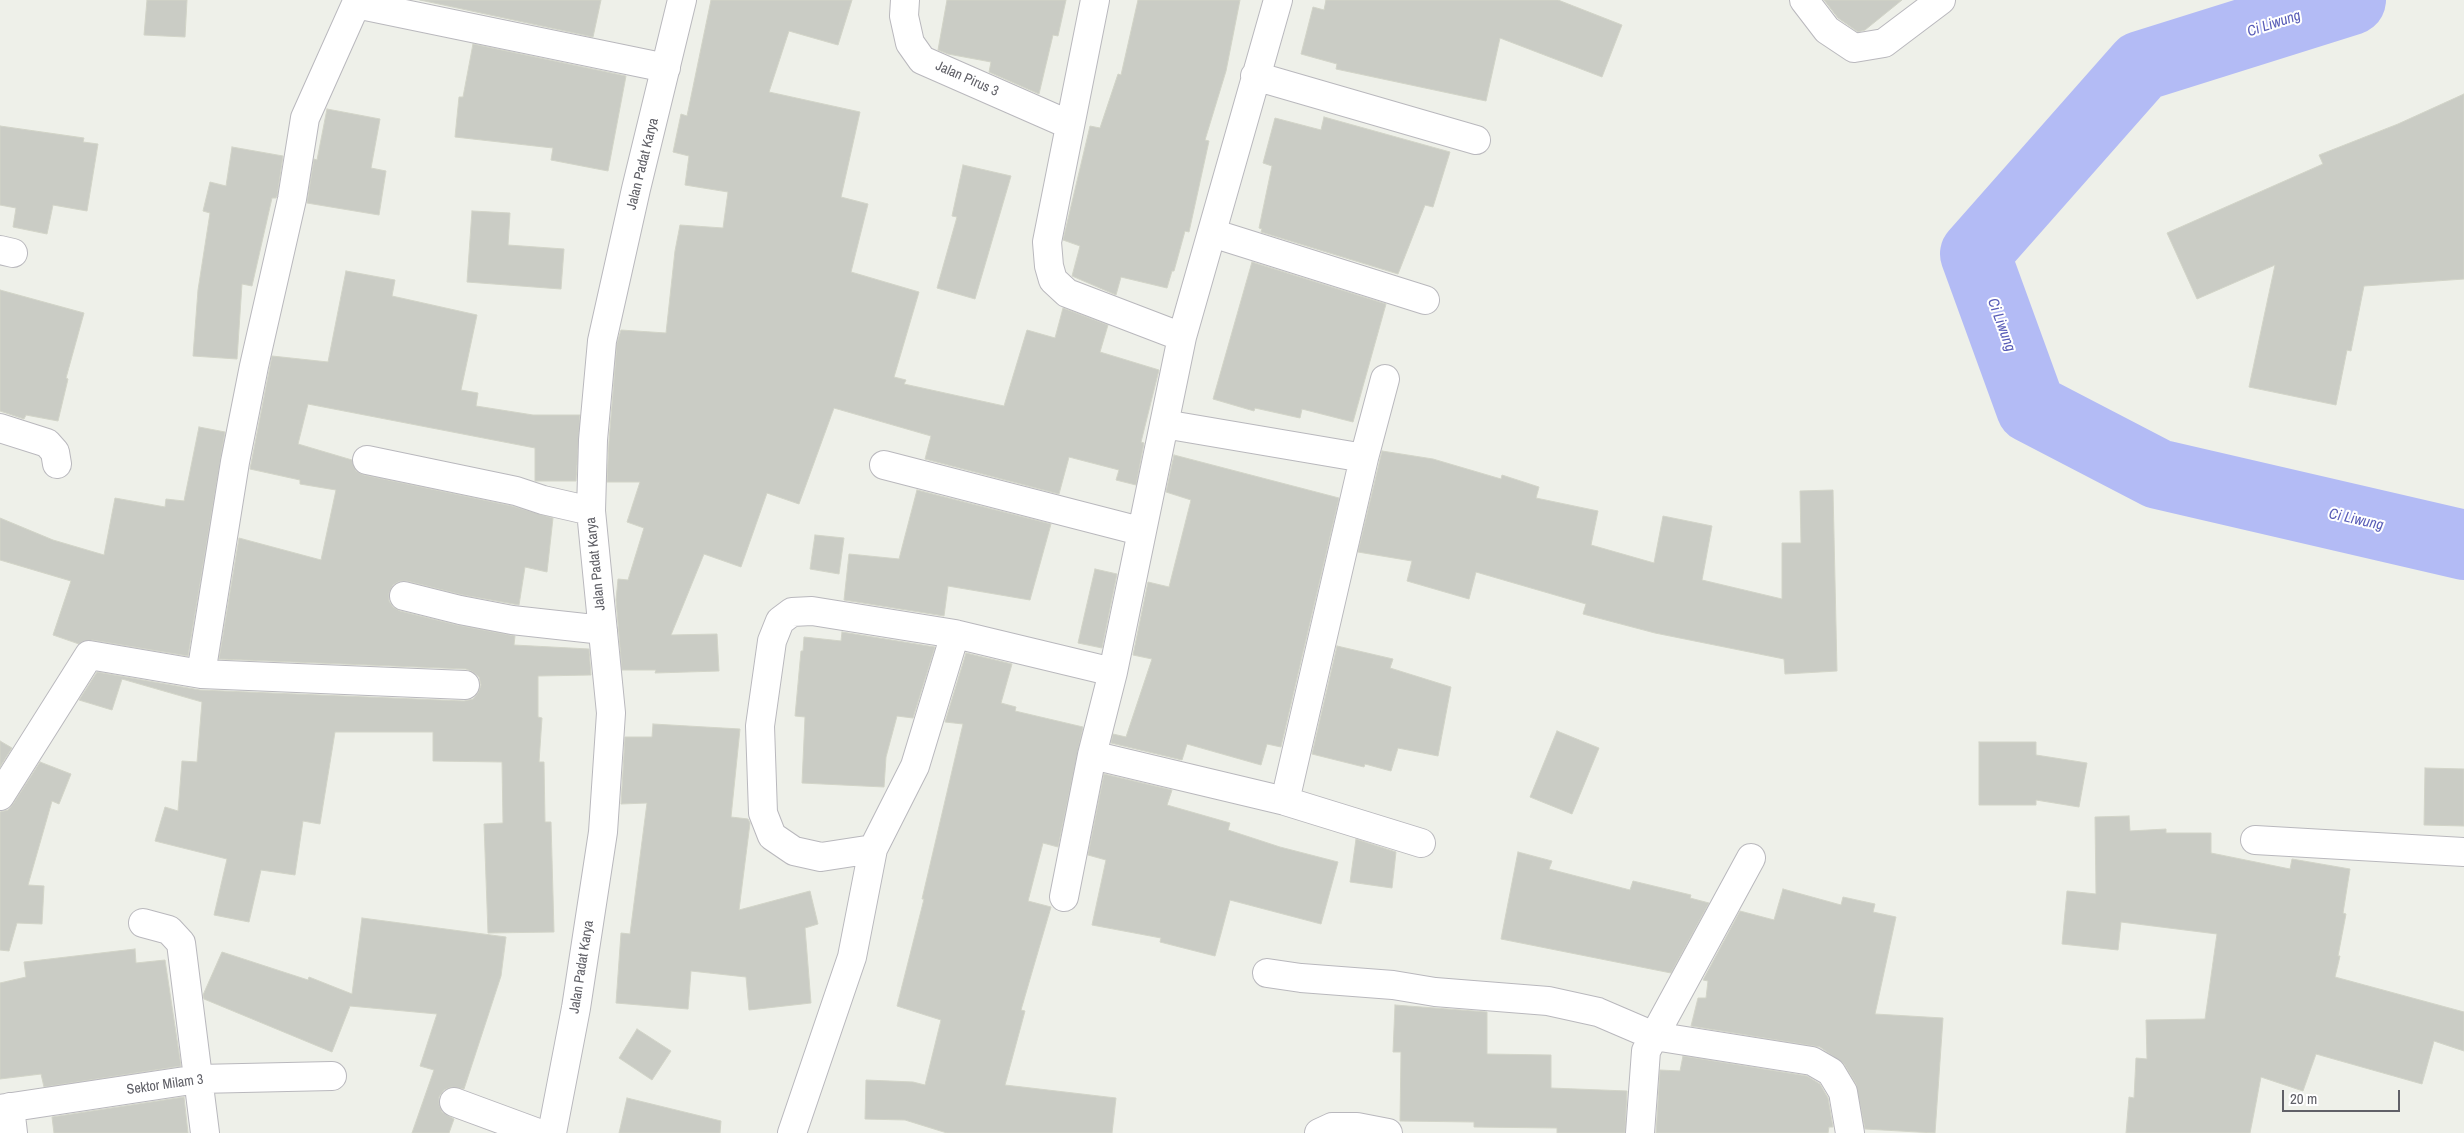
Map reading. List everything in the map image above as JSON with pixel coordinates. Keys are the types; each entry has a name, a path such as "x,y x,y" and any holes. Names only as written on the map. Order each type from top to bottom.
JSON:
{"street":[{"name":"Jalan Padat Karya","path":"552,1133 576,1008 603,832 611,713 591,511 593,440 602,341 636,189 682,0"},
{"name":"Jalan Pirus 3","path":"905,0 904,16 910,43 922,60 1070,125"},
{"path":"1095,0 1047,242 1049,266 1053,280 1067,293 1182,337"},
{"path":"1064,897 1092,755 1113,672 1140,531 1182,337 1278,0"},
{"path":"1804,0 1827,30 1854,48 1884,43 1941,0"},
{"path":"201,674 235,462 254,366 292,199 305,118 356,4 666,68"},
{"path":"1255,76 1476,140"},
{"path":"1212,233 1425,300"},
{"path":"1285,801 1364,458 1385,379"},
{"path":"1164,424 1364,458"},
{"path":"0,428 48,443 55,452 56,464"},
{"path":"367,460 516,491 591,511"},
{"path":"884,465 1140,531"},
{"path":"404,596 460,610 512,620 603,630"},
{"path":"873,849 821,856 794,851 772,836 763,812 760,752 761,717 772,641 780,620 792,612 812,612 956,634 1113,672"},
{"path":"792,1133 852,957 873,849 915,766 956,634"},
{"path":"0,796 89,655 201,674 465,685"},
{"path":"1092,755 1285,801 1421,843"},
{"path":"2255,840 2464,852"},
{"path":"1640,1133 1646,1051 1751,858"},
{"path":"143,923 169,930 181,943 205,1133"},
{"path":"1267,973 1301,978 1393,984 1435,992 1548,1001 1598,1012 1654,1036 1812,1062 1831,1072 1843,1092 1850,1133"},
{"name":"Sektor Milam 3","path":"8,1116 198,1079 332,1076"},
{"path":"454,1102 538,1133"},
{"path":"1319,1133 1332,1127 1357,1127 1388,1133"}],"building":[{"path":"147,0 187,0 185,37 144,35"},
{"path":"420,0 601,0 593,37"},
{"path":"711,0 852,0 838,45 789,31 769,92 860,112 841,197 868,204 851,272 919,292 894,377 906,380 904,384 1004,406 1027,330 1055,338 1063,308 1108,325 1100,352 1159,370 1141,442 1144,443 1136,485 1116,480 1119,470 1069,457 1059,494 925,459 931,436 834,408 799,504 767,493 741,567 704,554 671,635 717,634 719,671 655,673 656,670 622,670 616,600 618,579 628,580 644,528 627,522 640,482 607,482 617,343 621,330 666,333 675,251 680,225 723,228 728,192 685,185 689,156 673,152 681,114 687,116"},
{"path":"947,0 1066,0 1058,36 1053,35 1039,94 989,72 991,62 948,54 938,50"},
{"path":"1138,0 1240,0 1226,71 1205,140 1209,141 1189,232 1185,231 1174,271 1172,271 1167,288 1121,277 1116,295 1072,276 1080,246 1063,240 1090,126 1100,128 1118,74 1121,75"},
{"path":"1326,0 1558,0 1622,25 1602,77 1500,38 1486,101 1336,69 1337,64 1301,54 1313,7 1324,10"},
{"path":"1824,0 1902,0 1865,30 1858,32 1838,18"},
{"path":"473,44 626,76 608,171 551,160 553,148 455,137 459,97 463,97"},
{"path":"2464,94 2464,279 2364,286 2351,351 2347,350 2336,405 2249,387 2275,265 2197,299 2167,233 2323,164 2319,155 2398,124"},
{"path":"327,109 380,119 371,168 386,171 379,215 307,203 314,159 317,160"},
{"path":"1324,117 1450,152 1433,207 1425,205 1398,274 1261,232 1262,229 1259,228 1272,166 1263,163 1275,118 1321,130"},
{"path":"0,126 84,138 83,142 98,144 87,211 53,205 47,234 13,227 16,208 0,205"},
{"path":"232,147 283,156 277,196 272,198 252,286 242,284 237,359 193,356 198,290 210,213 203,211 210,182 226,186"},
{"path":"963,165 1011,176 975,299 937,288 957,217 952,216"},
{"path":"472,211 510,213 508,245 564,249 561,289 467,282"},
{"path":"1252,262 1386,304 1353,422 1302,409 1300,418 1255,408 1254,411 1213,399"},
{"path":"346,271 395,280 392,296 477,315 461,390 478,393 476,406 533,415 580,415 576,481 535,481 535,448 308,404 298,444 352,460 356,471 364,475 512,506 553,518 547,572 525,567 519,605 463,595 407,581 400,581 393,585 389,593 389,601 393,607 400,611 457,625 515,636 514,645 589,649 591,675 538,676 538,717 542,718 539,762 544,762 545,822 551,822 554,932 488,933 484,824 503,823 502,762 433,761 433,732 335,732 320,824 303,821 295,875 261,870 249,922 214,915 227,859 155,841 165,807 178,811 182,761 197,762 202,702 122,679 112,710 79,700 97,672 200,690 464,701 473,699 478,693 481,685 479,677 466,669 219,659 239,538 321,560 336,490 300,484 300,480 250,469 272,356 328,362"},
{"path":"0,290 84,313 66,378 68,379 58,421 26,415 24,419 0,411"},
{"path":"199,427 225,432 188,656 92,640 79,644 53,635 71,581 0,560 0,518 53,540 104,555 115,498 165,507 166,499 184,501"},
{"path":"1382,451 1433,459 1501,479 1502,475 1539,487 1536,498 1598,511 1591,545 1654,563 1663,516 1712,526 1702,580 1782,599 1782,543 1801,543 1800,491 1833,490 1837,671 1785,674 1784,659 1655,633 1583,614 1586,604 1476,572 1469,599 1407,581 1412,561 1358,552"},
{"path":"1174,455 1339,498 1281,747 1267,744 1261,765 1187,744 1182,760 1111,743 1113,734 1126,737 1152,659 1133,655 1148,582 1169,587 1191,500 1166,492"},
{"path":"917,490 1051,524 1030,600 948,586 944,616 844,600 849,554 899,559"},
{"path":"815,535 844,538 839,574 810,569"},
{"path":"1095,569 1117,574 1102,648 1078,643"},
{"path":"842,632 935,647 913,718 897,716 886,757 884,787 802,783 805,717 795,716 804,637 841,641"},
{"path":"1337,646 1393,659 1390,668 1451,687 1438,756 1398,748 1391,771 1365,764 1364,767 1312,754"},
{"path":"966,653 1012,664 1001,703 1016,707 1015,711 1083,727 1058,847 1043,843 1028,901 1051,907 1021,1010 1025,1011 1005,1085 1116,1098 1112,1133 947,1133 905,1120 865,1119 866,1080 913,1082 925,1085 941,1020 897,1006 924,899 922,899 963,724 945,722"},
{"path":"653,724 740,729 731,817 748,819 750,823 739,910 810,891 818,924 805,928 811,1003 749,1010 746,977 691,971 688,1009 616,1003 621,933 630,934 647,803 621,804 625,737 652,737"},
{"path":"1557,731 1599,748 1572,814 1530,797"},
{"path":"0,741 12,748 0,767"},
{"path":"1979,742 2036,742 2036,755 2087,763 2079,807 2036,800 2036,805 1979,805"},
{"path":"40,762 71,774 59,804 52,801 28,885 44,886 42,924 17,923 9,951 0,950 0,812 8,810 13,804"},
{"path":"2425,768 2464,769 2464,826 2424,825"},
{"path":"1104,774 1172,790 1167,805 1230,823 1228,830 1280,847 1338,862 1321,924 1230,900 1215,956 1160,942 1161,938 1092,925 1106,860 1088,855"},
{"path":"2129,816 2130,831 2166,829 2166,833 2211,833 2211,853 2290,869 2292,859 2350,869 2343,913 2346,914 2335,977 2464,1012 2464,1051 2434,1041 2422,1084 2316,1054 2303,1091 2261,1077 2250,1133 2126,1133 2129,1097 2134,1098 2136,1058 2147,1059 2146,1020 2205,1019 2217,934 2121,922 2118,950 2062,944 2067,891 2096,894 2095,817"},
{"path":"1356,839 1396,852 1392,888 1350,882"},
{"path":"1518,852 1552,861 1549,869 1630,890 1633,881 1691,895 1690,898 1709,903 1671,973 1501,939"},
{"path":"1783,889 1841,905 1843,897 1875,904 1873,912 1896,917 1875,1014 1943,1018 1935,1133 1865,1129 1856,1084 1844,1064 1820,1047 1691,1026 1698,998 1706,998 1708,981 1703,980 1740,911 1774,920"},
{"path":"362,918 506,937 501,976 464,1089 451,1087 444,1090 439,1097 442,1112 454,1119 449,1133 412,1133 434,1070 420,1066 437,1014 350,1006 332,1052 204,999 203,995 222,952 308,980 309,977 352,994"},
{"path":"135,949 136,963 165,960 181,1066 44,1087 41,1074 0,1079 0,983 26,977 24,962"},
{"path":"1395,1005 1487,1012 1487,1054 1551,1055 1551,1088 1627,1091 1625,1133 1557,1133 1557,1128 1474,1127 1474,1122 1400,1121 1401,1052 1393,1052"},
{"path":"637,1029 671,1051 652,1080 619,1058"},
{"path":"1683,1056 1807,1076 1820,1084 1828,1098 1833,1127 1829,1127 1828,1133 1656,1133 1660,1070 1680,1071"},
{"path":"184,1097 188,1133 54,1133 52,1117"},
{"path":"627,1098 721,1121 720,1133 619,1133"}],"waterway":[{"name":"Ci Liwung","path":"2351,0 2141,66 1975,254 2031,408 2158,474 2464,545"}]}
